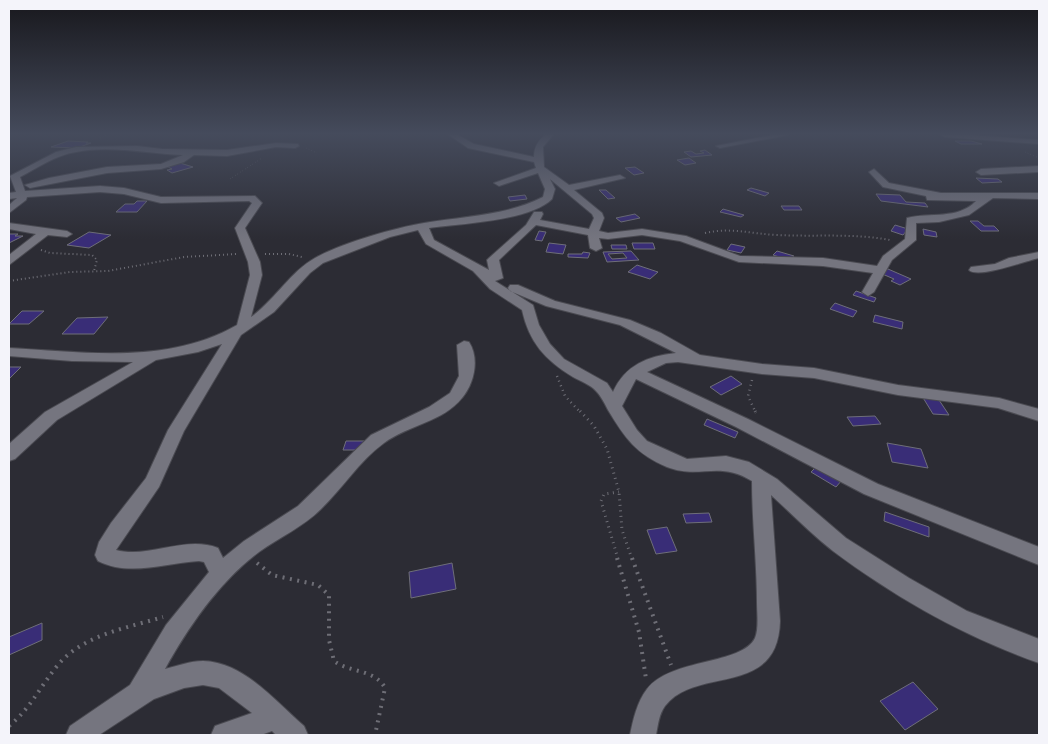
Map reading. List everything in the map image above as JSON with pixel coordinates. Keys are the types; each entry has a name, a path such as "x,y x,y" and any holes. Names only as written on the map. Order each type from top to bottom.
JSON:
{"street":[{"path":"9,210 24,198 15,176 27,170"},
{"path":"9,196 21,191 106,170 117,170"},
{"path":"499,183 529,170"},
{"path":"9,352 88,358 155,356 191,351 239,331 283,298 306,270 318,261 384,236 530,207 549,195 550,189 541,170"},
{"path":"544,170 565,190 578,197 597,213 599,218 593,233 596,248"},
{"path":"981,172 1025,170"},
{"path":"874,172 886,185 940,196 984,198 993,195 1039,196"},
{"path":"565,190 620,178"},
{"path":"21,191 100,190 130,192 161,200 252,198 257,203 256,209 241,224 240,232 255,268 255,281 239,331 176,430 153,482 118,529 106,548 104,555 108,558 127,560 199,550 211,554 220,574"},
{"path":"912,201 940,196"},
{"path":"868,292 887,258 910,240 911,220 940,219 966,213 975,208 984,198"},
{"path":"497,278 493,260 504,247 535,222 538,214 530,207"},
{"path":"535,222 618,236 649,232 691,241 732,258 765,261 824,262 880,270"},
{"path":"9,226 68,234"},
{"path":"423,227 425,236 430,242 478,269 546,303 614,319 647,331 695,358"},
{"path":"9,261 45,232"},
{"path":"975,270 998,267 1013,260 1039,255"},
{"path":"478,269 481,276 528,308 532,326 554,358 602,387 631,434 641,445 655,454 687,466 726,463 743,467 772,484 839,544 901,585 960,619 1039,652"},
{"path":"139,693 163,648 191,607 220,574 248,550 305,512 327,493 351,462 378,439 398,427 430,414 446,403 463,386 467,368 464,345"},
{"path":"9,454 58,412 155,356"},
{"path":"614,406 626,379 634,372 663,359 695,358 762,369 814,373 898,390 999,403 1039,415"},
{"path":"634,372 742,423 871,489 1039,556"},
{"path":"643,735 650,705 657,694 676,681 732,666 757,656 766,641 768,583 761,478"},
{"path":"79,735 139,693 177,678 204,673 221,676 244,691 295,735"},
{"path":"224,735 274,718"}],"path":[{"path":"230,180 245,170"},
{"path":"700,234 724,229 792,235 864,235 888,239 903,245"},
{"path":"27,246 50,253 92,255 97,260 94,272"},
{"path":"9,281 52,274 108,272 184,257 250,253 289,254 318,261"},
{"path":"554,358 558,381 565,396 594,426 607,449 615,472 619,492 622,530 676,681"},
{"path":"761,419 751,408 748,398 748,385 762,369"},
{"path":"619,492 604,494 601,502 639,632 650,705"},
{"path":"248,550 260,568 272,575 318,585 329,595 330,652 334,661 340,665 377,678 384,683 376,735"},
{"path":"9,726 22,716 64,658 79,648 102,637 191,607"}],"building":[{"path":"168,170 183,170 172,173"},
{"path":"627,170 639,170 644,173 634,175"},
{"path":"976,178 998,179 1002,182 982,183"},
{"path":"751,188 769,193 765,196 747,190"},
{"path":"599,190 606,190 615,198 608,199"},
{"path":"876,194 900,195 906,202 925,203 928,207 881,201"},
{"path":"525,195 527,199 510,201 508,197"},
{"path":"137,201 147,201 137,212 116,212 125,204 134,204"},
{"path":"781,206 799,206 802,210 784,210"},
{"path":"723,209 744,215 741,217 720,212"},
{"path":"635,214 640,218 621,222 616,218"},
{"path":"970,221 978,221 984,226 994,226 999,231 981,231"},
{"path":"895,225 908,229 903,235 891,231"},
{"path":"923,229 936,232 937,237 924,235"},
{"path":"539,231 546,232 542,241 535,240"},
{"path":"89,232 111,235 89,248 67,245"},
{"path":"9,234 18,234 15,236 23,236 9,243"},
{"path":"549,243 566,245 563,254 546,252"},
{"path":"632,243 653,243 655,249 634,249"},
{"path":"731,244 745,247 741,253 727,250"},
{"path":"611,245 626,245 627,249 612,249"},
{"path":"631,251 639,260 607,262 603,252","holes":["623,253 627,258 612,259 608,254"]},
{"path":"777,251 794,256 789,260 773,255"},
{"path":"583,252 590,253 588,258 568,257 568,254 582,254"},
{"path":"637,265 658,272 650,279 628,272"},
{"path":"888,269 911,279 900,285 891,281 894,279 880,273"},
{"path":"856,291 876,298 874,302 853,295"},
{"path":"835,303 857,311 853,317 830,309"},
{"path":"22,311 44,311 29,324 9,324"},
{"path":"875,315 903,322 902,329 873,322"},
{"path":"108,317 94,334 62,334 77,318"},
{"path":"9,367 21,367 9,379"},
{"path":"731,376 742,384 721,395 710,387"},
{"path":"922,396 937,397 949,415 933,414"},
{"path":"875,416 881,424 853,426 847,417"},
{"path":"707,419 738,432 735,438 704,425"},
{"path":"346,441 364,441 362,450 343,450"},
{"path":"887,443 921,449 928,468 892,462"},
{"path":"817,466 842,480 836,487 811,472"},
{"path":"885,512 929,527 929,537 884,521"},
{"path":"709,513 712,522 686,523 683,514"},
{"path":"667,527 677,551 656,554 647,530"},
{"path":"452,563 456,589 411,598 409,572"},
{"path":"42,623 42,640 9,655 9,637"},
{"path":"913,682 938,709 905,730 880,701"}]}
